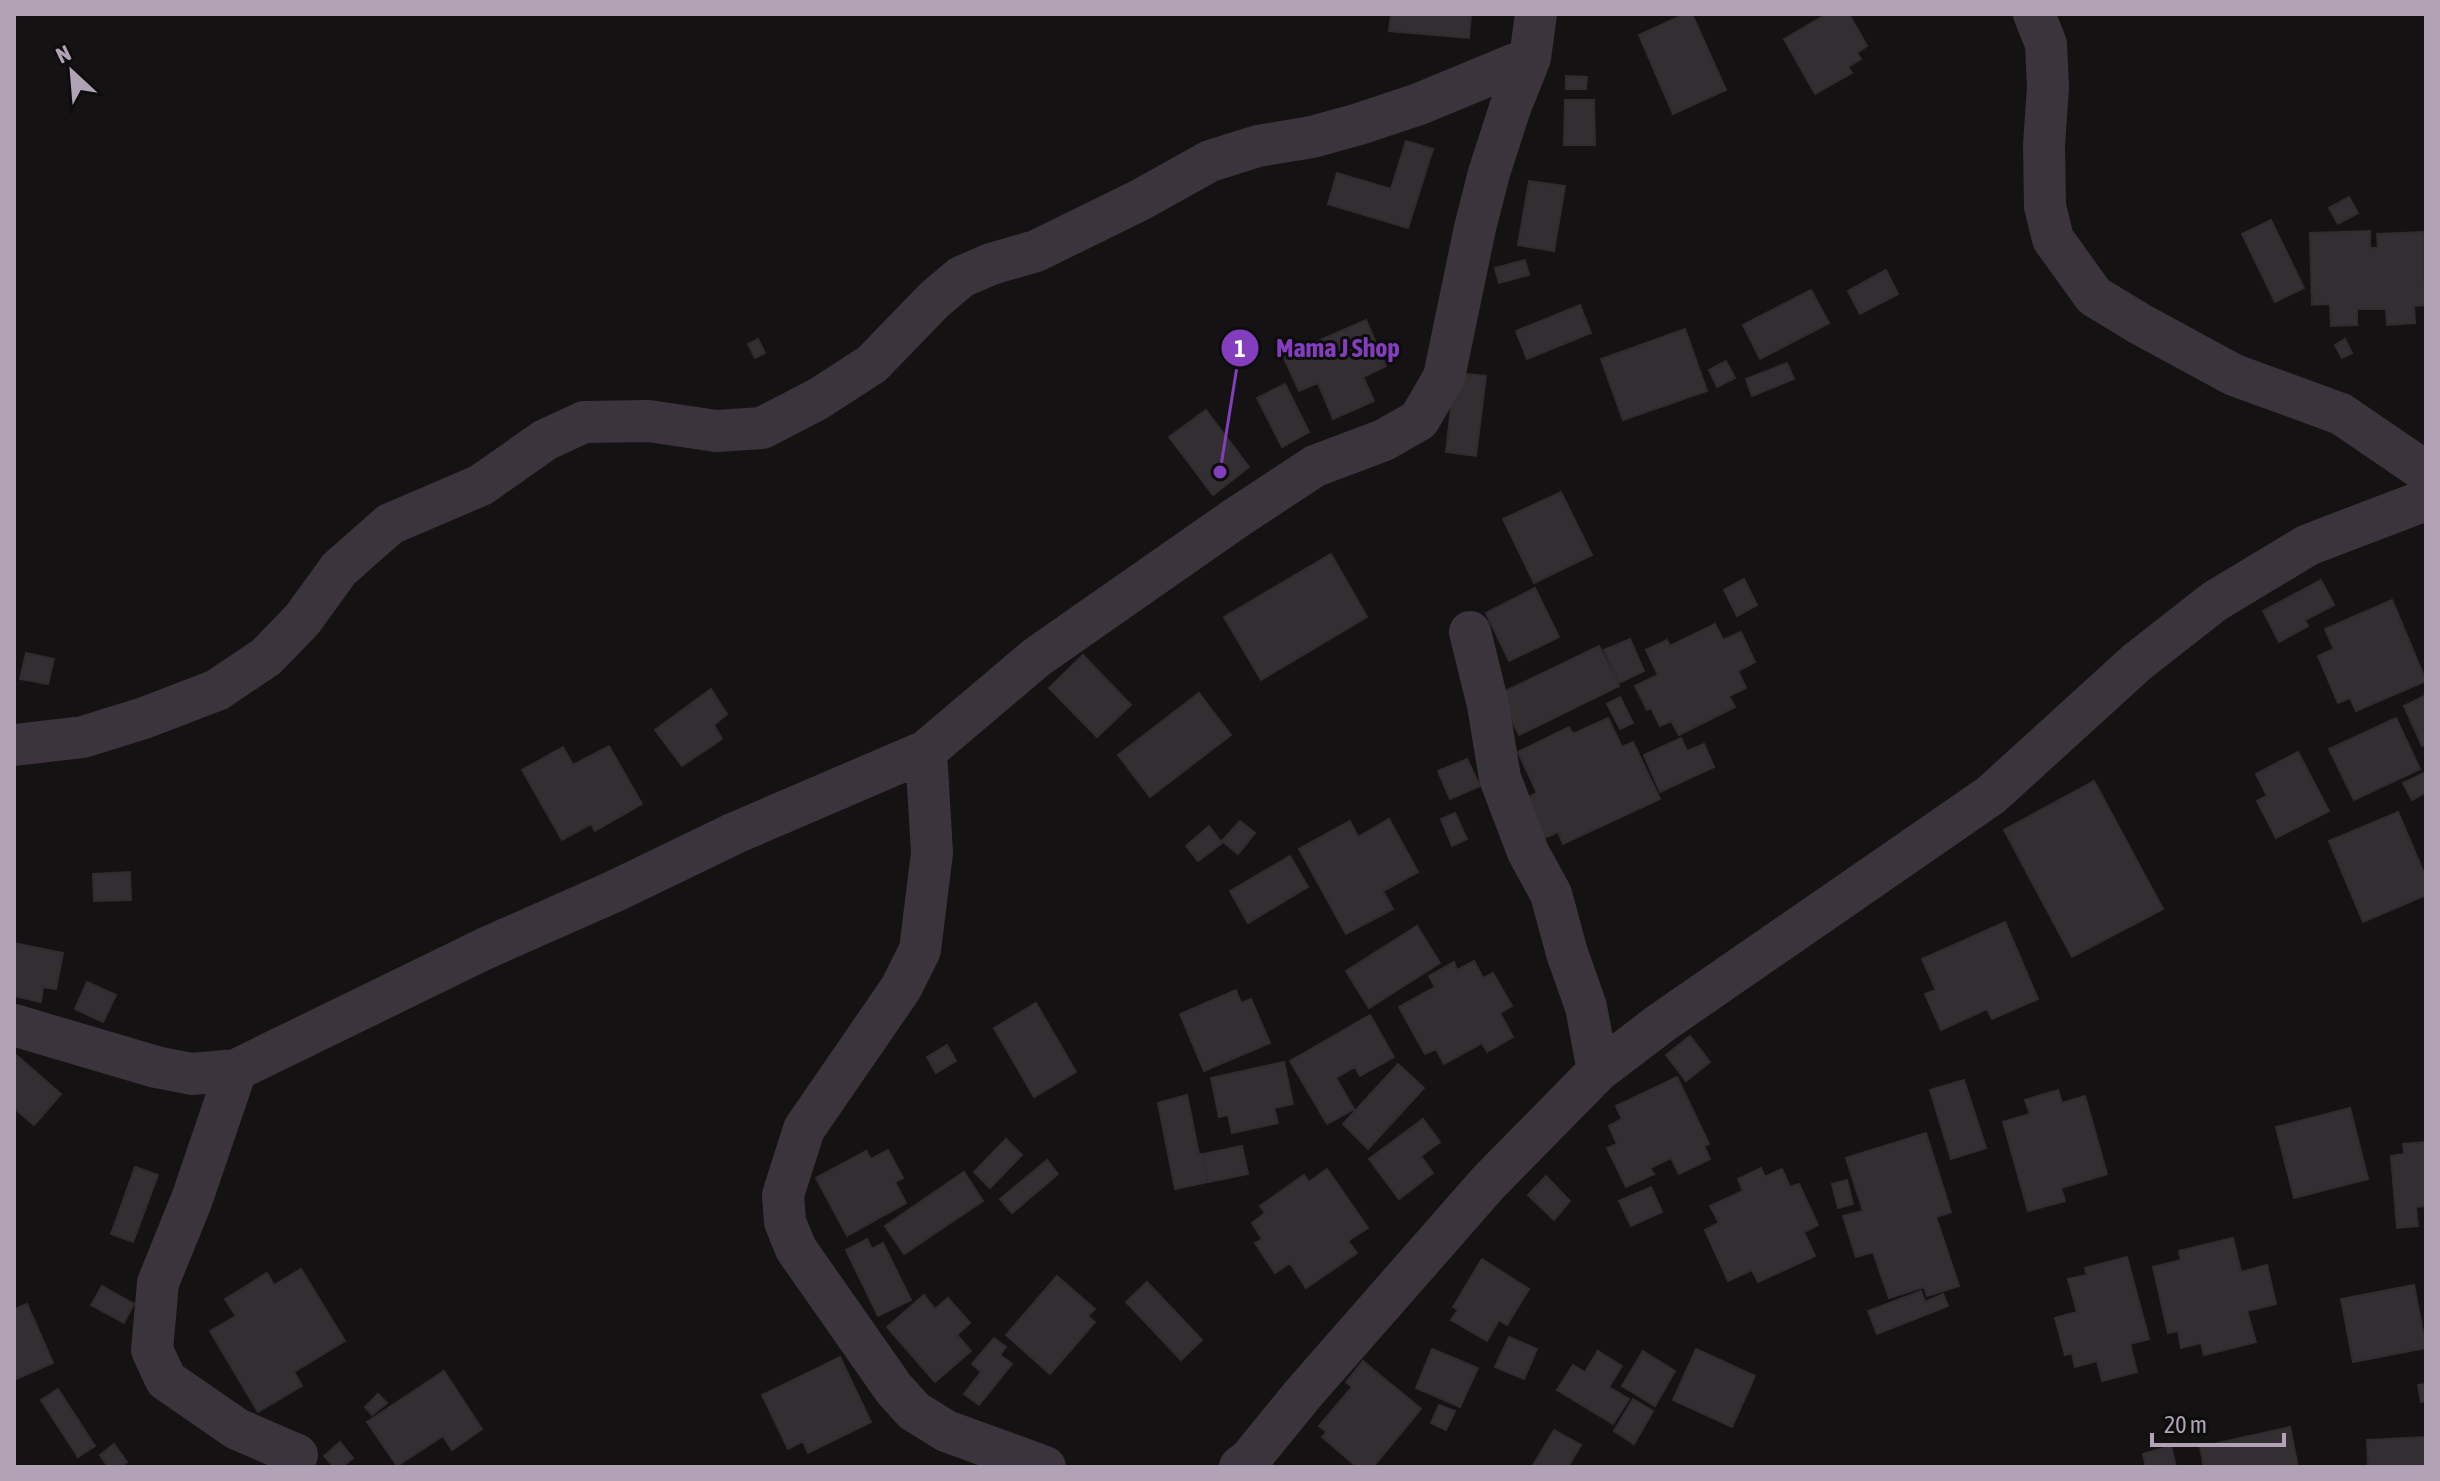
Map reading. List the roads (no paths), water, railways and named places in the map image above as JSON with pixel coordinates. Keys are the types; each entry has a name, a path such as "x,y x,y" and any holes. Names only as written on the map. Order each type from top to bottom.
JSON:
{"street":[{"path":"14,1025 156,1067 192,1074 236,1070 484,949 735,833 926,751 1037,657 1249,509 1315,466 1384,440 1419,420 1444,377 1475,228 1510,108 1530,58 1536,14"},
{"path":"2034,14 2046,44 2047,59 2045,206 2053,239 2094,296 2234,375 2341,414 2426,472"},
{"path":"14,745 83,737 217,690 266,657 302,620 339,569 390,524 481,485 545,440 584,422 649,421 716,431 762,428 818,399 872,364 934,300 961,277 991,264 1036,251 1140,200 1210,161 1258,146 1312,137 1389,114 1530,58"},
{"path":"1240,1467 1488,1183 1598,1071 1661,1023 1991,795 2137,662 2215,601 2308,545 2426,500"},
{"path":"1470,632 1488,705 1500,778 1528,852 1551,894 1586,1007 1598,1071"},
{"path":"926,751 932,853 920,950 901,988 804,1129 783,1195 785,1222 796,1249 894,1389 914,1411 946,1431 1045,1467"},
{"path":"236,1070 192,1199 158,1283 152,1350 166,1380 237,1429 297,1455"}],"place":[{"name":"Mama J Shop","path":"1220,472"}]}
